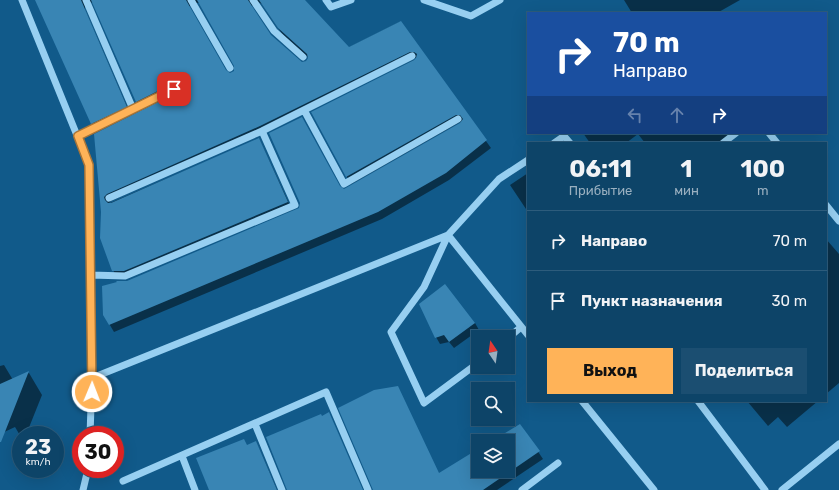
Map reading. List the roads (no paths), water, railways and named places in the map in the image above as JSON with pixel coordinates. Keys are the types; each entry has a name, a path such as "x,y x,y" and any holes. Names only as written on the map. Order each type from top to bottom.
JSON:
{"street":[{"path":"22,0 89,165 92,378 90,426"},
{"path":"86,0 132,109"},
{"path":"191,0 230,68"},
{"path":"253,0 274,30 303,57"},
{"path":"326,0 331,7 351,0"},
{"path":"424,0 471,16 500,0"},
{"path":"109,198 262,131 412,56"},
{"path":"78,136 174,89"},
{"path":"304,110 344,184 458,119"},
{"path":"91,275 125,276 295,205 262,131"},
{"path":"724,142 735,134"},
{"path":"770,134 776,142"},
{"path":"555,142 564,136 569,142"},
{"path":"471,368 424,403 391,332 424,287 448,235 499,179 527,161"},
{"path":"827,206 839,221"},
{"path":"92,378 448,235"},
{"path":"448,235 527,334"},
{"path":"515,332 521,327"},
{"path":"123,482 326,392 368,490"},
{"path":"583,402 654,490"},
{"path":"699,402 765,490"},
{"path":"255,424 282,490"},
{"path":"782,490 839,444"},
{"path":"182,456 195,490"},
{"path":"522,490 558,462"},
{"path":"83,490 86,478"}]}
